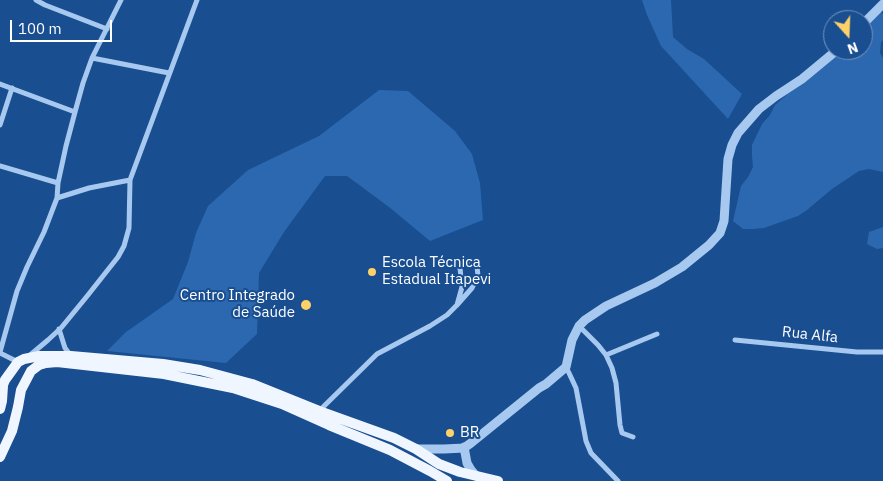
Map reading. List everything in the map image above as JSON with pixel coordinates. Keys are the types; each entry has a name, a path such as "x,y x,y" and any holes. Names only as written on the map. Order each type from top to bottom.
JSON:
{"main road":[{"path":"0,409 2,401 1,389 5,380 21,361 38,356 71,356 163,364 200,370 252,384 394,438 439,464 466,475 498,481"},
{"path":"0,457 12,431 21,390 31,371 39,364 65,363 180,377 234,388 282,404 329,426 390,450 446,481"},
{"path":"0,435 9,433 15,411 18,407"}],"street":[{"path":"36,0 107,29"},
{"path":"121,0 92,58 74,112 58,183 57,198 17,292 0,352 21,361 59,329 118,257 124,246 129,228 130,180 197,0"},
{"path":"873,14 883,4"},
{"path":"92,58 169,73"},
{"path":"416,449 464,447 566,367 572,340 585,320 594,313 655,283 682,267 710,245 720,233 724,220 728,159 738,133 759,109 802,79 825,60"},
{"path":"0,84 74,112"},
{"path":"0,125 12,88"},
{"path":"0,166 58,183"},
{"path":"57,198 89,188 130,180"},
{"path":"319,411 377,354 447,315 457,305 472,288 478,276 477,266 472,261 466,261 462,264 460,272 462,287 457,305"},
{"path":"580,326 606,355 616,383 622,433 633,437"},
{"path":"59,329 65,348 71,356"},
{"path":"606,355 657,334"},
{"name":"Rua Alfa","path":"735,340 857,352 883,352"},
{"path":"566,367 576,388 586,441 591,453 618,481"},
{"path":"464,447 467,463 476,476"}],"shaded area":[{"path":"642,0 671,0 673,37 687,49 704,59 742,94 728,119 661,46"},
{"path":"880,11 883,14 883,40 880,53 883,58 883,172 869,169 859,171 832,189 798,216 764,228 743,229 733,221 741,186 753,167 752,145 762,124 770,115 775,105 828,60 873,60 873,16"},
{"path":"379,90 408,91 455,131 472,154 480,183 483,220 430,241 347,176 325,176 284,232 259,273 257,334 226,363 107,351 126,332 173,299 188,262 196,233 208,206 248,170 319,136"},
{"path":"883,227 883,248 877,249 867,244 869,232"}],"place":[{"name":"Escola Técnica Estadual Itapevi","path":"372,272"},
{"name":"Centro Integrado de Saúde","path":"306,305"},
{"name":"BR","path":"450,433"}]}
